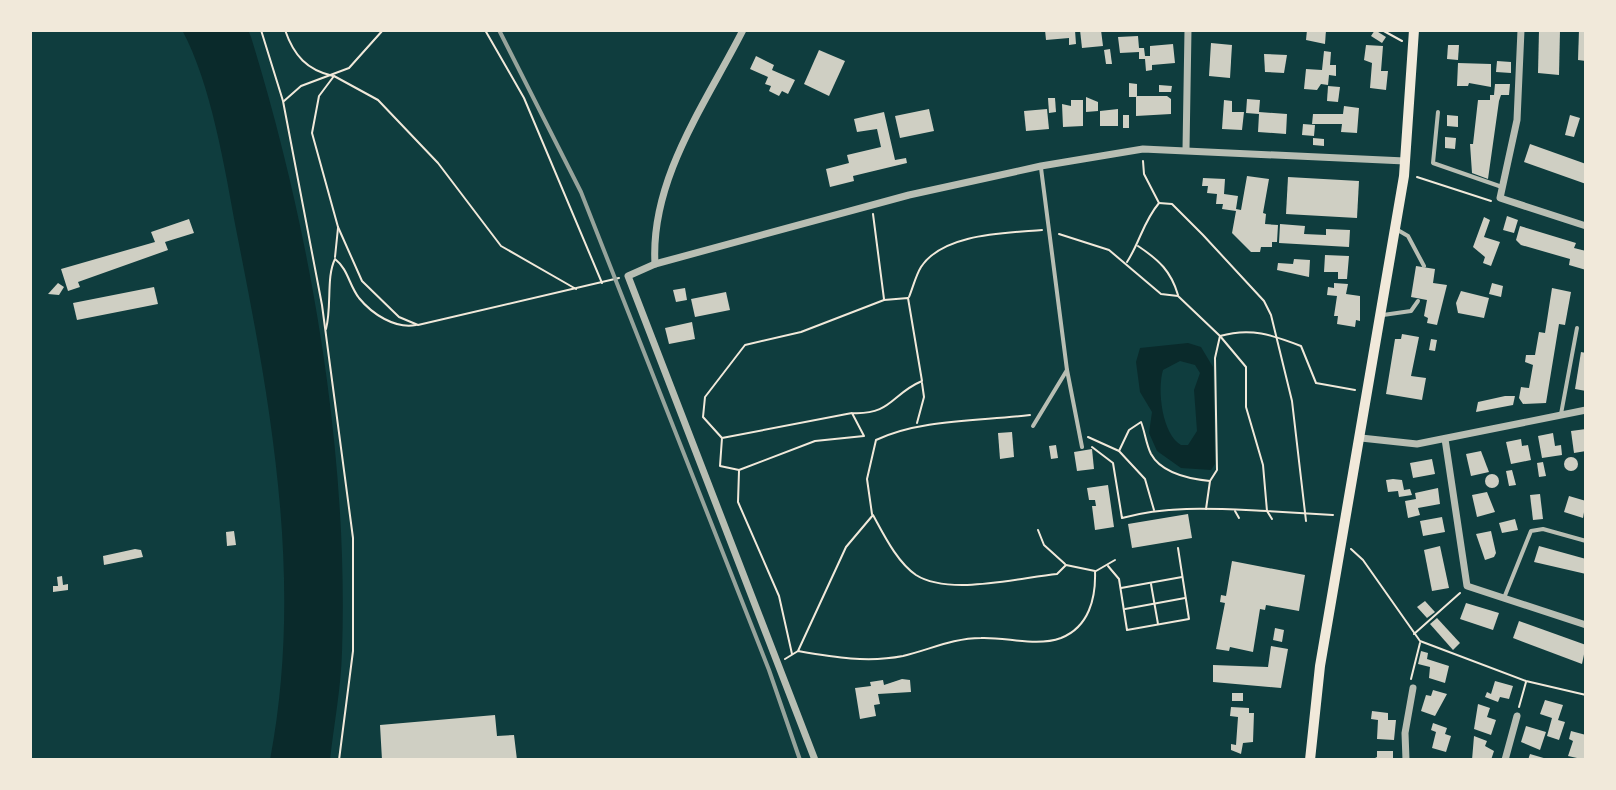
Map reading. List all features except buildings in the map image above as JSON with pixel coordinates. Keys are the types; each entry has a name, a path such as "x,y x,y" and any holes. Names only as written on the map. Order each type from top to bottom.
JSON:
{"main road":[{"path":"1310,760 1320,666 1404,176 1414,30"}],"street":[{"path":"655,264 653,231 662,189 743,30"},
{"path":"1179,30 1188,31 1186,149"},
{"path":"1521,30 1517,120 1500,198 1586,226"},
{"path":"815,760 628,276 655,264 872,205 1041,166 1143,149 1405,161"},
{"path":"1361,438 1393,444 1445,439 1586,410"},
{"path":"1445,439 1467,586 1586,625"},
{"path":"1406,760 1405,733 1413,688"},
{"path":"1505,760 1517,716"}],"lane":[{"path":"1438,112 1433,163 1502,187"},
{"path":"1041,166 1067,370 1082,447"},
{"path":"1396,229 1408,236 1424,266"},
{"path":"1381,315 1411,311 1418,301"},
{"path":"1561,414 1577,328"},
{"path":"1033,426 1067,370"},
{"path":"1504,598 1531,531 1543,529 1586,541"}],"path":[{"path":"261,30 283,101 325,331 353,538 353,651 339,760"},
{"path":"285,30 290,42 312,71 334,76 378,100 438,163 501,246 576,289"},
{"path":"283,101 301,86 349,68 383,30"},
{"path":"485,30 524,98 602,283"},
{"path":"1382,30 1414,47"},
{"path":"334,76 319,96 312,133 338,227 362,281 399,317 418,325"},
{"path":"1143,149 1144,174 1159,203"},
{"path":"1404,176 1423,178 1493,201 1500,198"},
{"path":"1127,263 1137,246 1141,228 1159,203"},
{"path":"1159,203 1172,204 1264,301 1277,336 1292,401 1306,521"},
{"path":"872,205 884,300"},
{"path":"325,331 332,300 330,280 338,227"},
{"path":"917,424 924,397 908,298 921,266 933,254 956,244 1003,233 1049,229 1089,241 1127,263 1143,281 1161,294 1178,296"},
{"path":"1137,246 1158,260 1173,278 1178,296 1220,336 1246,367 1246,407 1263,465 1267,511 1272,519"},
{"path":"335,259 342,265 359,298 380,316 403,328 628,276"},
{"path":"908,298 884,300 801,332 745,345 705,397 703,417 722,438 720,466 739,470 815,441 864,436 876,440 917,424 955,424 1040,414"},
{"path":"1220,336 1241,330 1277,336 1301,346 1316,383 1368,392"},
{"path":"1206,509 1210,481 1217,470 1215,358 1220,336"},
{"path":"722,438 852,413 872,414 885,409 910,387 922,381"},
{"path":"852,413 864,436"},
{"path":"1119,451 1129,430 1141,422 1152,455 1163,466 1179,475 1210,481"},
{"path":"1080,431 1098,444 1119,451 1145,479 1154,510"},
{"path":"876,440 867,479 873,515 891,547 915,574 936,584 956,586 1057,574 1066,565"},
{"path":"1082,447 1093,447 1113,463 1122,518 1154,510 1206,509 1347,516"},
{"path":"739,470 738,502 779,596 792,654"},
{"path":"1234,510 1239,518"},
{"path":"798,651 846,547 873,515"},
{"path":"1038,530 1044,545 1066,565 1095,571 1115,560"},
{"path":"1341,541 1363,560 1420,641 1526,681 1586,695"},
{"path":"1108,566 1119,579 1127,630 1189,619 1178,548"},
{"path":"779,663 798,651 846,660 872,659 980,637 1039,642 1061,638 1083,623 1090,610 1095,571"},
{"path":"1120,589 1182,577"},
{"path":"1151,583 1158,624"},
{"path":"1413,635 1467,586"},
{"path":"1123,609 1186,598"},
{"path":"1413,688 1411,678 1420,641"},
{"path":"1517,716 1526,681"}],"water":[{"path":"182,30 248,30 272,110 308,263 332,419 343,576 342,652 330,760 270,760 280,693 284,626 279,493 261,361 216,127 201,75"},
{"path":"1188,343 1201,347 1213,367 1215,464 1211,470 1181,468 1157,451 1149,433 1152,412 1140,392 1136,362 1140,348","holes":["1180,361 1195,365 1200,373 1194,390 1197,431 1188,445 1181,445 1165,422 1161,379 1163,370"]}],"railway":[{"path":"499,30 581,192 769,670 800,760"}]}
